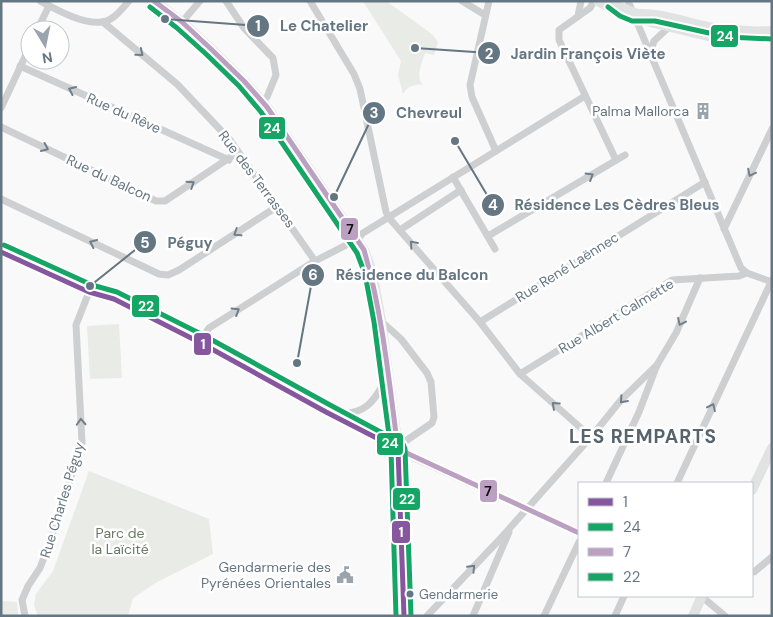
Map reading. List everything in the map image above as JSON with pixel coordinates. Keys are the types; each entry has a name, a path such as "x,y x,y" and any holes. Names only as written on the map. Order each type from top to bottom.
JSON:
{"street":[{"path":"40,1 87,22 103,22 114,16 129,1"},
{"path":"154,1 182,22 244,81 267,107 364,250 372,272 381,321 398,449 404,616"},
{"path":"182,22 200,1"},
{"path":"226,1 244,28 273,58 276,74 267,96 262,102"},
{"path":"310,1 354,74 360,89 386,212 389,218 480,322 520,374 591,437"},
{"path":"462,1 485,15"},
{"path":"489,1 470,84 472,97 496,151"},
{"path":"578,16 581,1"},
{"path":"616,160 559,40 559,30 590,8 596,1 605,5 620,3 650,22 708,36 772,38"},
{"path":"43,20 49,6"},
{"path":"635,13 653,13 713,28 758,32 772,30"},
{"path":"635,13 650,54 741,268 747,273 771,281 677,482"},
{"name":"Rue des Terrasses","path":"103,22 177,84 230,140 315,261"},
{"path":"650,54 654,41 670,27"},
{"path":"1,108 20,66"},
{"name":"Rue du Rêve","path":"29,70 229,160"},
{"path":"199,342 209,328 315,261 358,239 363,233 585,96"},
{"name":"Rue du Balcon","path":"1,127 156,201 165,201 229,160 238,152"},
{"path":"724,229 772,129"},
{"path":"488,236 625,155"},
{"path":"453,177 495,249"},
{"name":"Rue René Laënnec","path":"480,322 705,182"},
{"path":"400,230 461,190"},
{"path":"1,199 159,274 168,275 179,270 278,206"},
{"path":"1,252 90,292 114,299 199,342 326,412 398,449 578,533"},
{"name":"Rue Albert Calmette","path":"520,374 672,280 739,276 747,273"},
{"path":"606,482 657,365 676,333 700,278"},
{"name":"Rue Charles Péguy","path":"24,616 22,600 28,586 40,568 82,443 76,325 90,292"},
{"path":"381,321 401,340 427,373 431,382 434,416 432,423 407,440 398,449"},
{"path":"427,616 591,437 621,400 657,365"},
{"path":"326,412 346,415 365,408 376,398 388,375"},
{"path":"753,488 772,448"},
{"path":"473,616 510,527"},
{"path":"544,616 578,544"},
{"path":"753,572 772,557"},
{"path":"615,616 624,597"},
{"path":"693,616 702,597"},
{"path":"703,597 725,616"}],"green space":[{"path":"363,1 386,1 432,34 438,42 434,55 425,53 419,74 423,85 412,86 403,94 398,75 401,61"},
{"path":"119,324 122,378 90,379 87,326"},
{"name":"Parc de la Laïcité","path":"89,471 209,519 213,554 157,582 133,598 128,616 38,616 34,605 36,594 53,571"},
{"path":"1,601 17,602 18,616 1,616"}],"transit line":[{"name":"7","path":"154,1 182,22 211,49 244,81 267,107 364,250 381,324 398,449"},
{"name":"24","path":"150,7 206,54 239,86 261,112 357,253 365,274 374,322 391,450 396,616"},
{"name":"24","path":"608,7 620,16 632,21 655,21 727,37 772,39"},
{"name":"22","path":"4,245 92,285 117,292 203,335 403,444 405,449 411,616"},
{"name":"1","path":"1,252 89,292 114,299 199,342 326,412 398,449"},
{"name":"1","path":"398,449 404,616"},
{"name":"7","path":"398,449 578,533"}],"place":[{"name":"Le Chatelier","path":"165,19"},
{"name":"Jardin François Viète","path":"415,48"},
{"name":"Palma Mallorca","path":"703,111"},
{"name":"Résidence Les Cèdres Bleus","path":"455,141"},
{"name":"Chevreul","path":"334,197"},
{"name":"Péguy","path":"90,286"},
{"name":"Résidence du Balcon","path":"297,363"},
{"name":"Gendarmerie des Pyrénées Orientales","path":"345,575"},
{"name":"Gendarmerie","path":"410,594"}],"district":[{"name":"LES REMPARTS","path":"643,436"}]}
